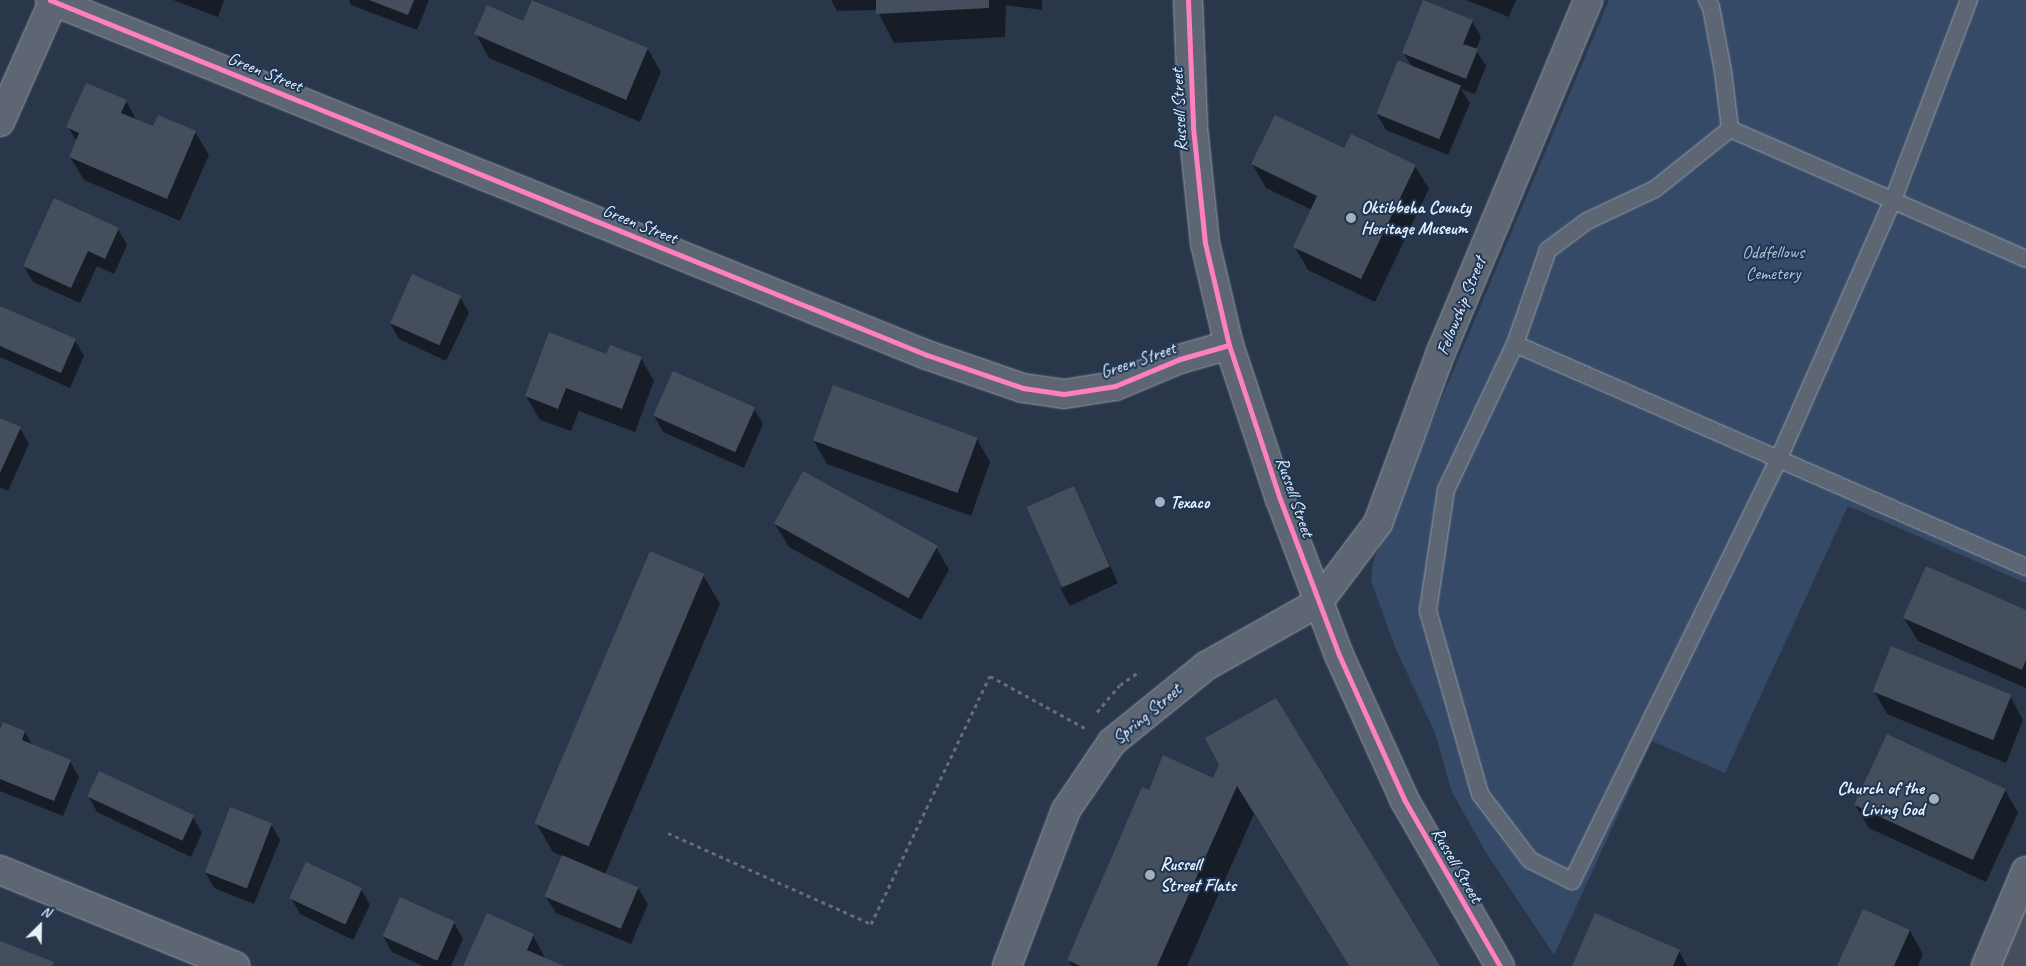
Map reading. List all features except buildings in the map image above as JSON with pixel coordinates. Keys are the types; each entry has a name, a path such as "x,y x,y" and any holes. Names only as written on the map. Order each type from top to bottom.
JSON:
{"street":[{"name":"Green Street","path":"52,0 927,355 1023,388 1064,394 1115,386 1180,359 1229,345"},
{"path":"0,122 52,0"},
{"name":"Russell Street","path":"1188,0 1193,127 1205,243 1229,345 1318,603 1405,801 1500,966"},
{"name":"Fellowship Street","path":"1318,603 1378,523 1441,352 1588,0"},
{"name":"Spring Street","path":"1007,966 1066,810 1112,742 1206,666 1318,603"},
{"path":"0,870 235,966"},
{"path":"1986,966 2026,871"}],"lane":[{"path":"1707,0 1711,7 1723,71 1730,129"},
{"path":"1730,129 1655,189 1587,221 1548,250 1515,344 1446,490 1428,611 1480,794 1530,860 1572,881 1779,458 1892,200 1969,0"},
{"path":"1730,129 2026,259"},
{"path":"1515,344 2026,567"}],"path":[{"path":"1096,715 1120,685 1140,671"},
{"path":"668,833 871,924 990,676 1088,730 1092,722"}],"green space":[{"name":"Oddfellows Cemetery","path":"1609,0 2026,0 2026,583 1848,506 1725,773 1652,741 1554,955 1485,851 1452,792 1435,733 1395,647 1371,581 1373,562"}],"cycle path":[{"path":"50,0 927,355 1023,388 1064,394 1115,386 1180,359 1229,345"},
{"path":"1188,0 1193,127 1205,243 1229,345 1280,499 1339,655 1405,801 1500,966"}],"place":[{"name":"Oktibbeha County Heritage Museum","path":"1351,218"},
{"name":"Texaco","path":"1160,502"},
{"name":"Church of the Living God","path":"1934,799"},
{"name":"Russell Street Flats","path":"1150,875"}]}
